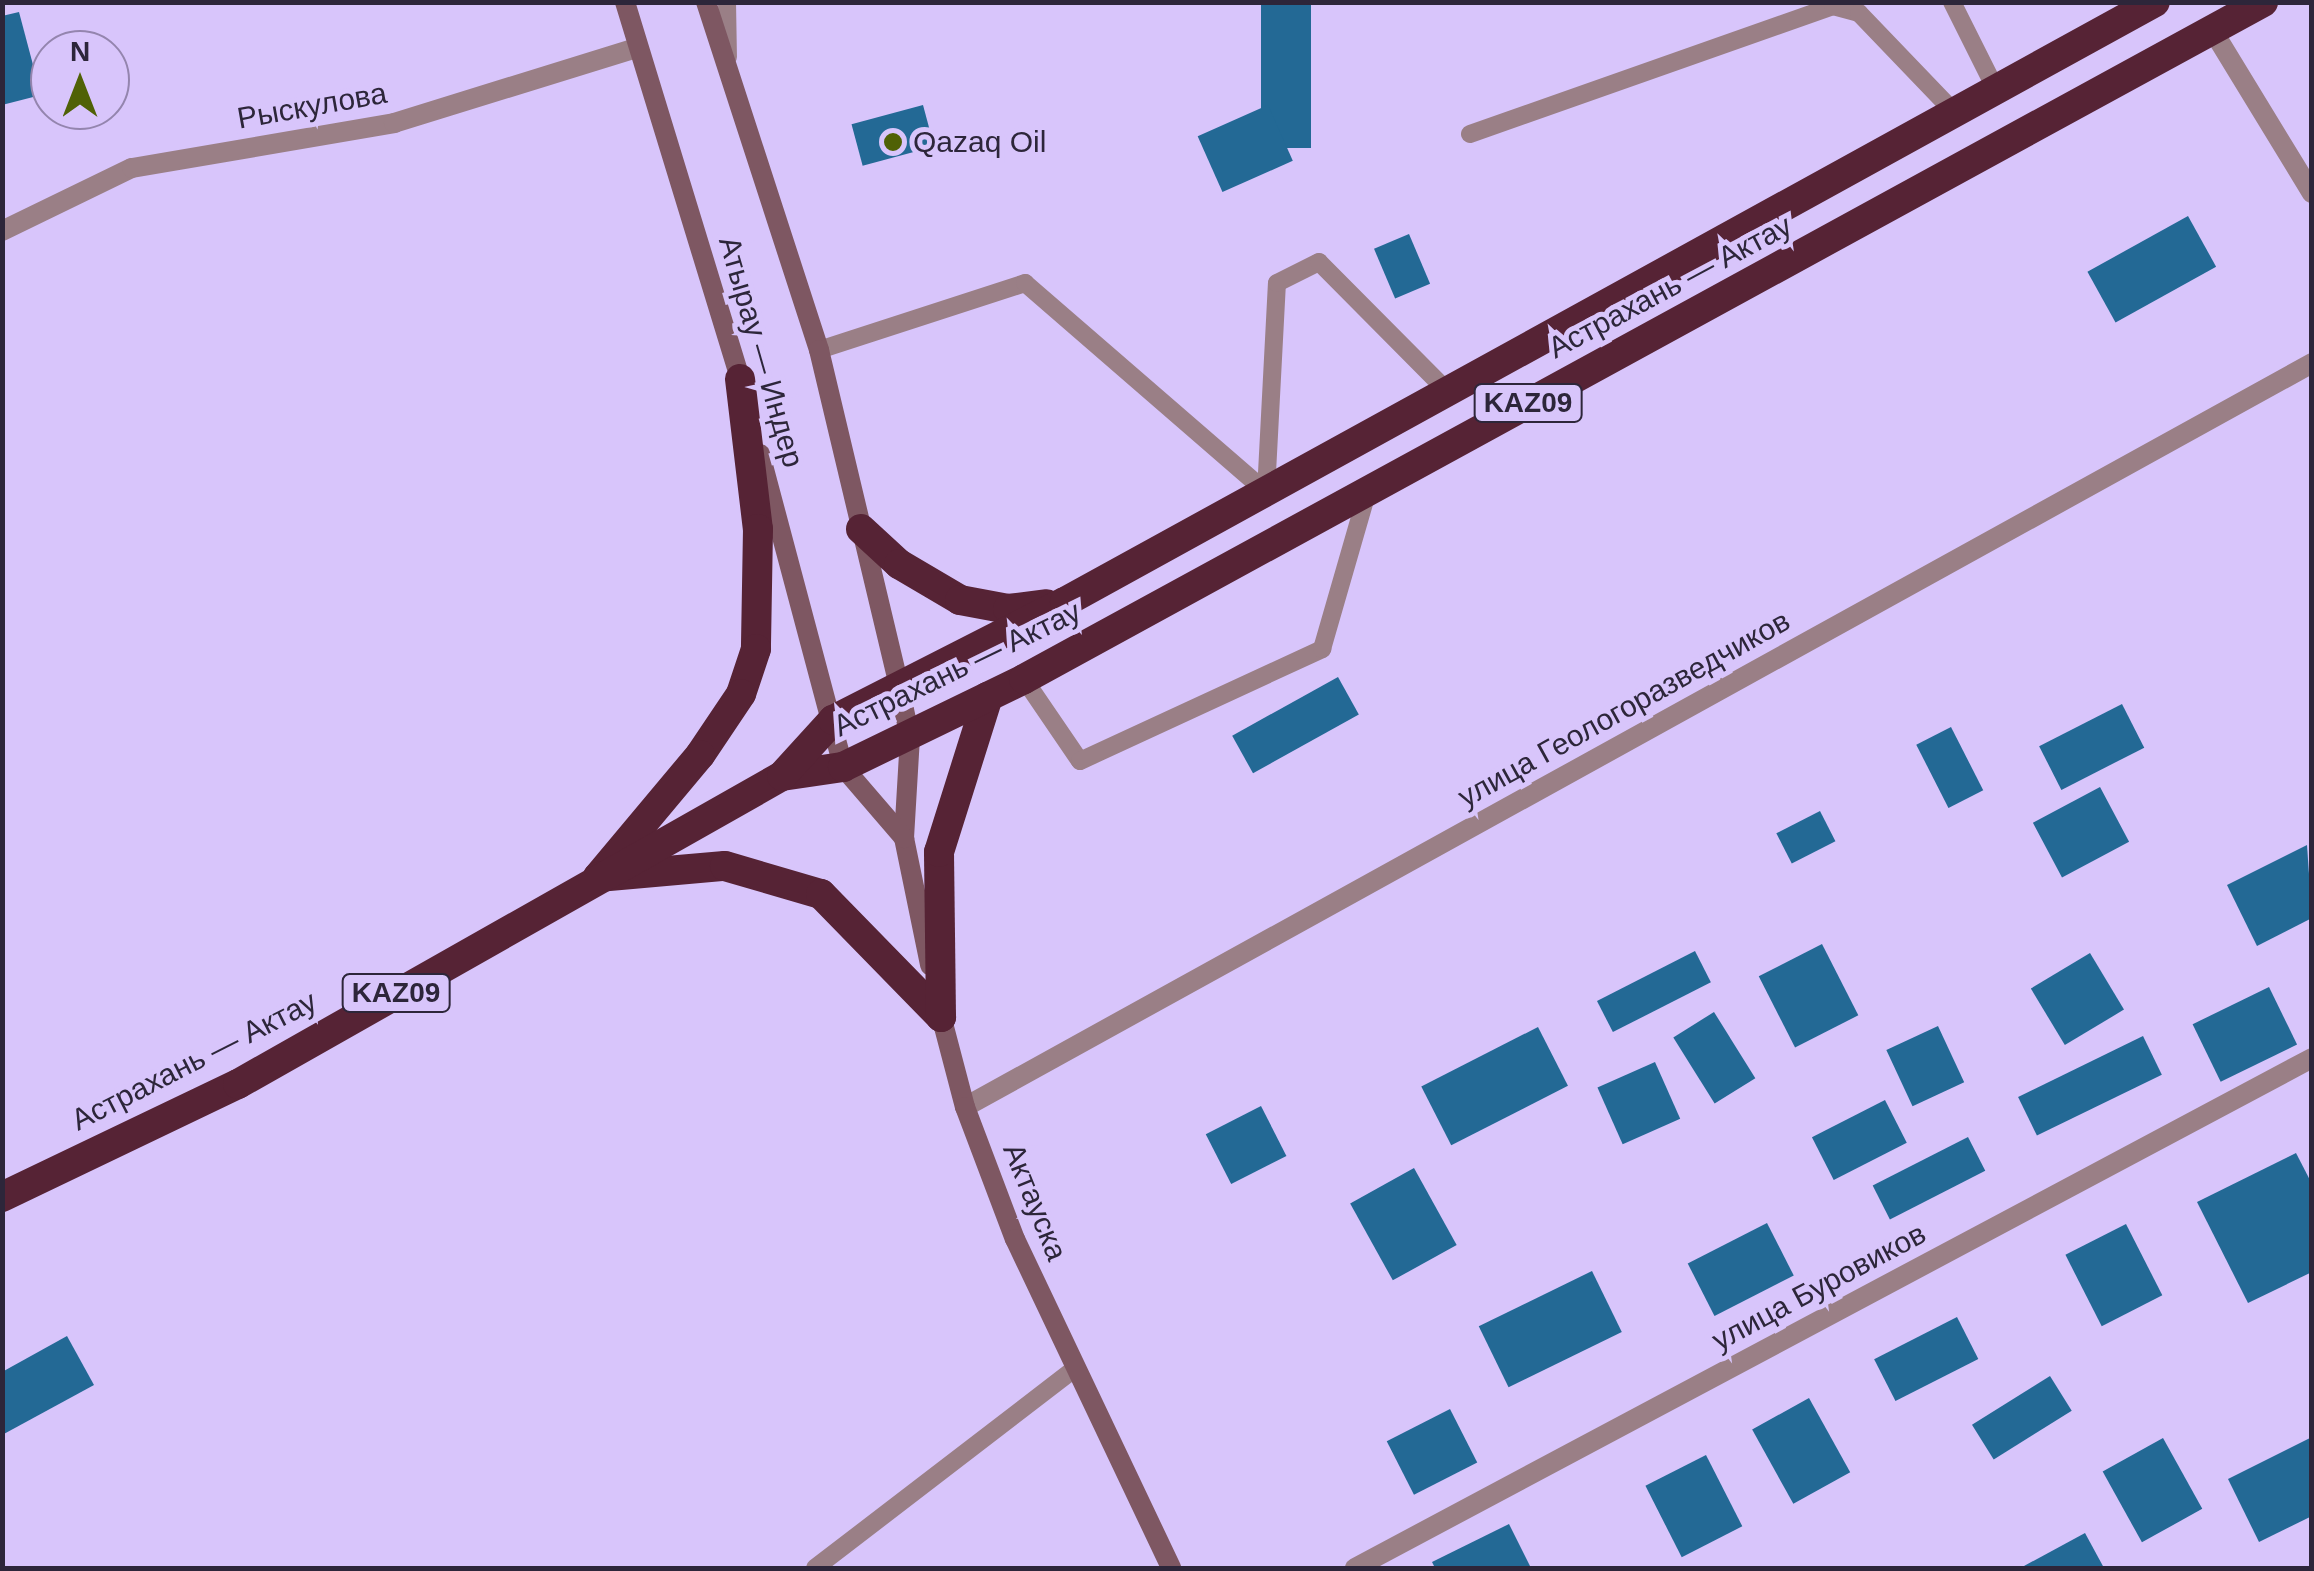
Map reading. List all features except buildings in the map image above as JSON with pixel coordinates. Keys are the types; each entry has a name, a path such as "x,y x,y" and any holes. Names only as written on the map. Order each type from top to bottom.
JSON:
{"highway":[{"name":"Астрахань — Актау","path":"2,1196 238,1084 782,776 833,720 1065,602 2155,2"},
{"name":"Астрахань — Актау","path":"782,776 843,766 1024,679 2263,2"},
{"path":"598,877 700,755 741,694 756,648 758,529 740,379"},
{"path":"861,529 899,564 960,600 1008,608 1065,602"},
{"path":"940,1017 939,852 988,697"},
{"path":"598,877 725,866 821,894 940,1017"}],"main road":[{"name":"Атырау — Индер","path":"625,2 740,379 833,720"},
{"name":"Атырау — Индер","path":"706,2 819,350 898,687"},
{"name":"Актауска","path":"898,687 910,737 904,838 940,1017 965,1108 1016,1239 1171,1568"},
{"name":"Актауска","path":"833,720 843,766 904,838"}],"street":[{"path":"2212,30 2312,193"},
{"name":"Рыскулова","path":"2,231 132,168 394,123 637,48"},
{"name":"улица Геологоразведчиков","path":"965,1108 2312,363"},
{"name":"улица Буровиков","path":"1355,1568 2312,1058"}],"lane":[{"path":"727,2 728,62"},
{"path":"1952,2 1996,90"},
{"path":"1470,134 1833,6 1859,13 1955,113"},
{"path":"1266,492 1278,283 1319,262 1448,392"},
{"path":"819,350 1024,283 1266,492"},
{"path":"1024,679 1080,761 1322,649 1369,488"},
{"path":"815,1568 1076,1368"}],"place":[{"name":"Qazaq Oil","path":"893,142"}]}
